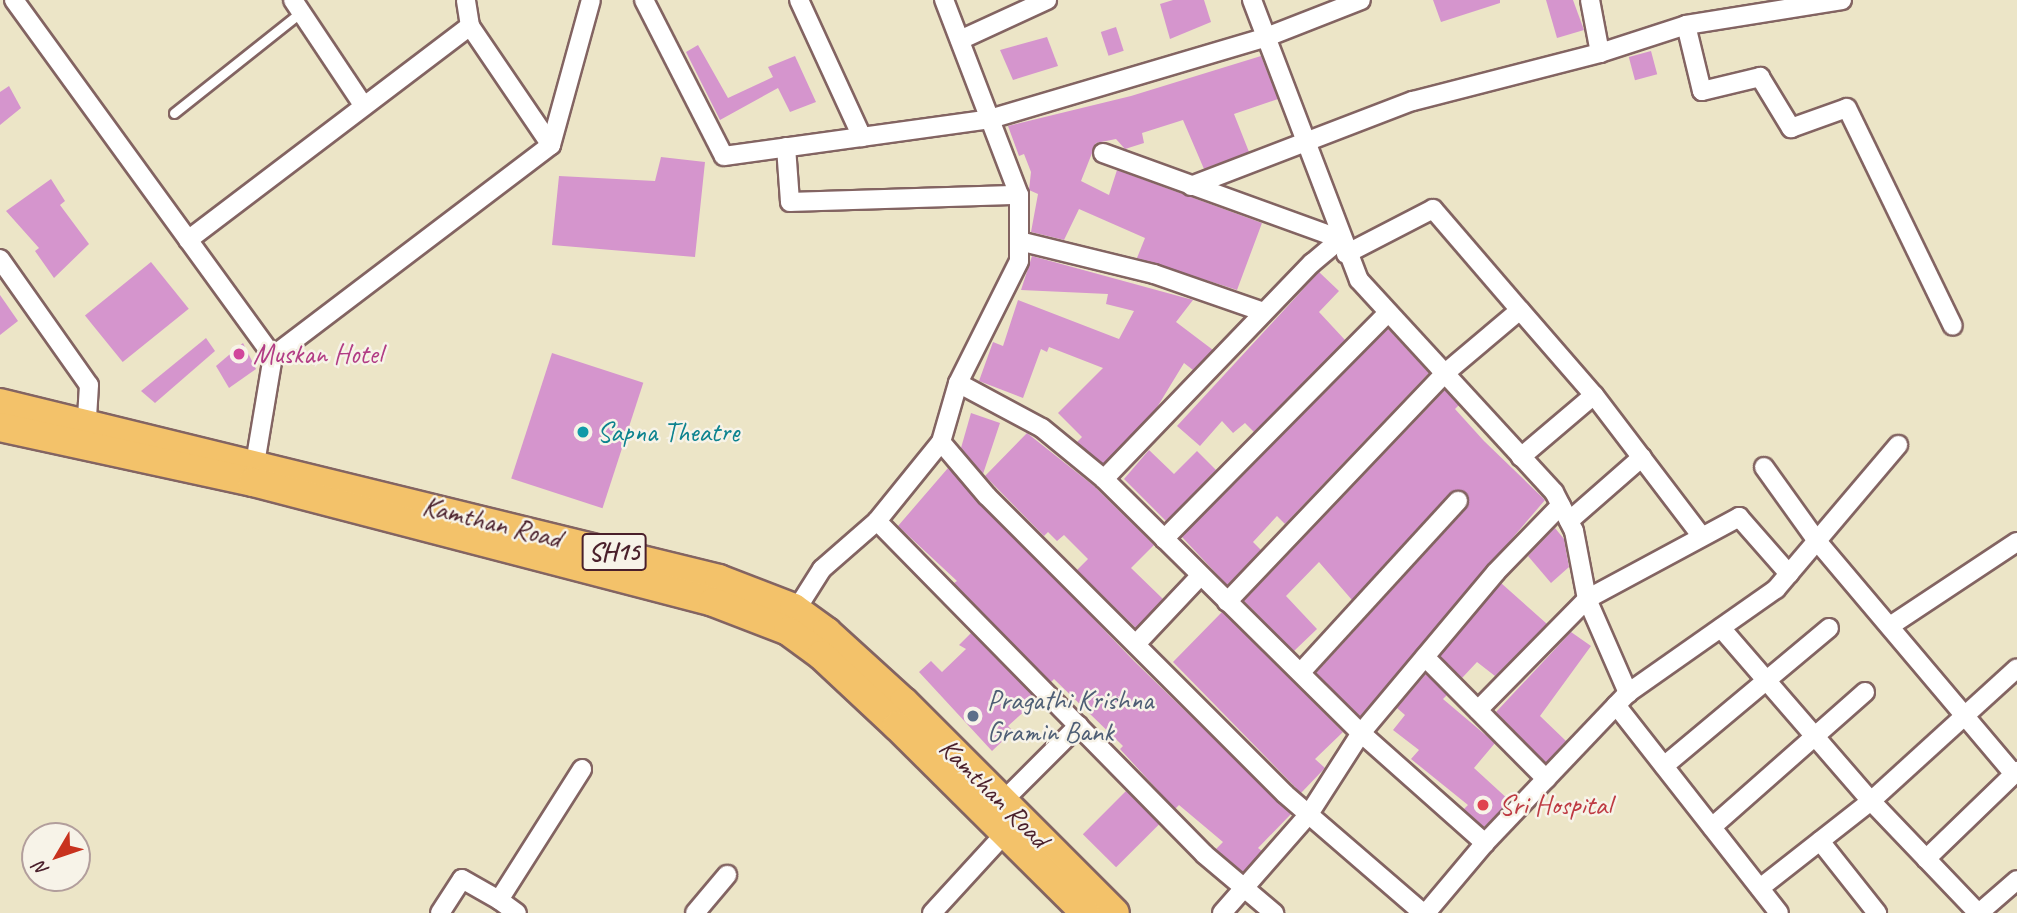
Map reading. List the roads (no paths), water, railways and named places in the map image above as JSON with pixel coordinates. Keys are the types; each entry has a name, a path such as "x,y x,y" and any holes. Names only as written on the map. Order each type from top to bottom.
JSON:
{"main road":[{"name":"Kamthan Road","path":"0,403 86,434 254,472 565,552 713,602 791,620 888,717 1010,818 1115,913"},
{"name":"Kamthan Road","path":"0,427 86,434"},
{"name":"Kamthan Road","path":"1010,818 1086,913"}],"street":[{"path":"14,0 273,356"},
{"path":"466,0 470,26 551,145"},
{"path":"254,472 273,356 551,145 591,0"},
{"path":"644,0 724,156 990,120 1264,38 1361,0"},
{"path":"799,0 862,137"},
{"path":"791,620 822,569 877,522 941,442 958,383 1020,261 1019,195 944,0"},
{"path":"960,40 1047,0"},
{"path":"1252,0 1264,38 1359,280 1521,457 1565,513 1587,599 1622,699 1664,766 1779,913"},
{"path":"1590,0 1600,52"},
{"path":"1191,186 1413,100 1600,52 1686,25 1842,0"},
{"path":"297,6 363,105"},
{"path":"1686,25 1702,91 1760,77 1791,128 1847,108 1953,326"},
{"path":"188,240 470,26"},
{"path":"786,147 790,202 1019,195"},
{"path":"1104,152 1344,247"},
{"path":"1104,479 1264,312 1344,247 1433,209 1594,395 1702,537"},
{"path":"1020,241 1154,274 1264,312"},
{"path":"0,259 89,385 86,434"},
{"path":"1227,602 1444,374 1520,310"},
{"path":"1164,538 1388,313"},
{"path":"958,383 1042,428 1104,479 1200,576 1302,670 1361,733 1485,843"},
{"path":"1521,457 1594,395"},
{"path":"941,442 987,496 1309,814 1424,913 1485,843 1622,699 1776,589 1898,445"},
{"path":"1222,913 1309,814 1361,733 1528,535 1565,513 1642,457"},
{"path":"1765,467 1817,541 1963,717 2015,773 1926,859"},
{"path":"1302,670 1458,502"},
{"path":"1478,710 1587,599 1739,517 1789,574"},
{"path":"877,522 1204,854 1274,913"},
{"path":"1890,626 2017,541"},
{"path":"1136,644 1200,576"},
{"path":"1721,628 1871,801 1978,913 2017,880"},
{"path":"1664,766 1829,628"},
{"path":"1425,657 1546,779"},
{"path":"1760,888 1871,801 2017,668"},
{"path":"1712,827 1865,692"},
{"path":"932,913 1010,818 1079,725"},
{"path":"499,900 582,769"},
{"path":"1820,841 1877,913"},
{"path":"695,913 727,875"},
{"path":"440,913 461,879 517,913"}],"lane":[{"path":"174,113 297,6"}],"place":[{"name":"Muskan Hotel","path":"239,354"},
{"name":"Sapna Theatre","path":"583,432"},
{"name":"Pragathi Krishna Gramin Bank","path":"973,716"},
{"name":"Sri Hospital","path":"1483,805"}]}
